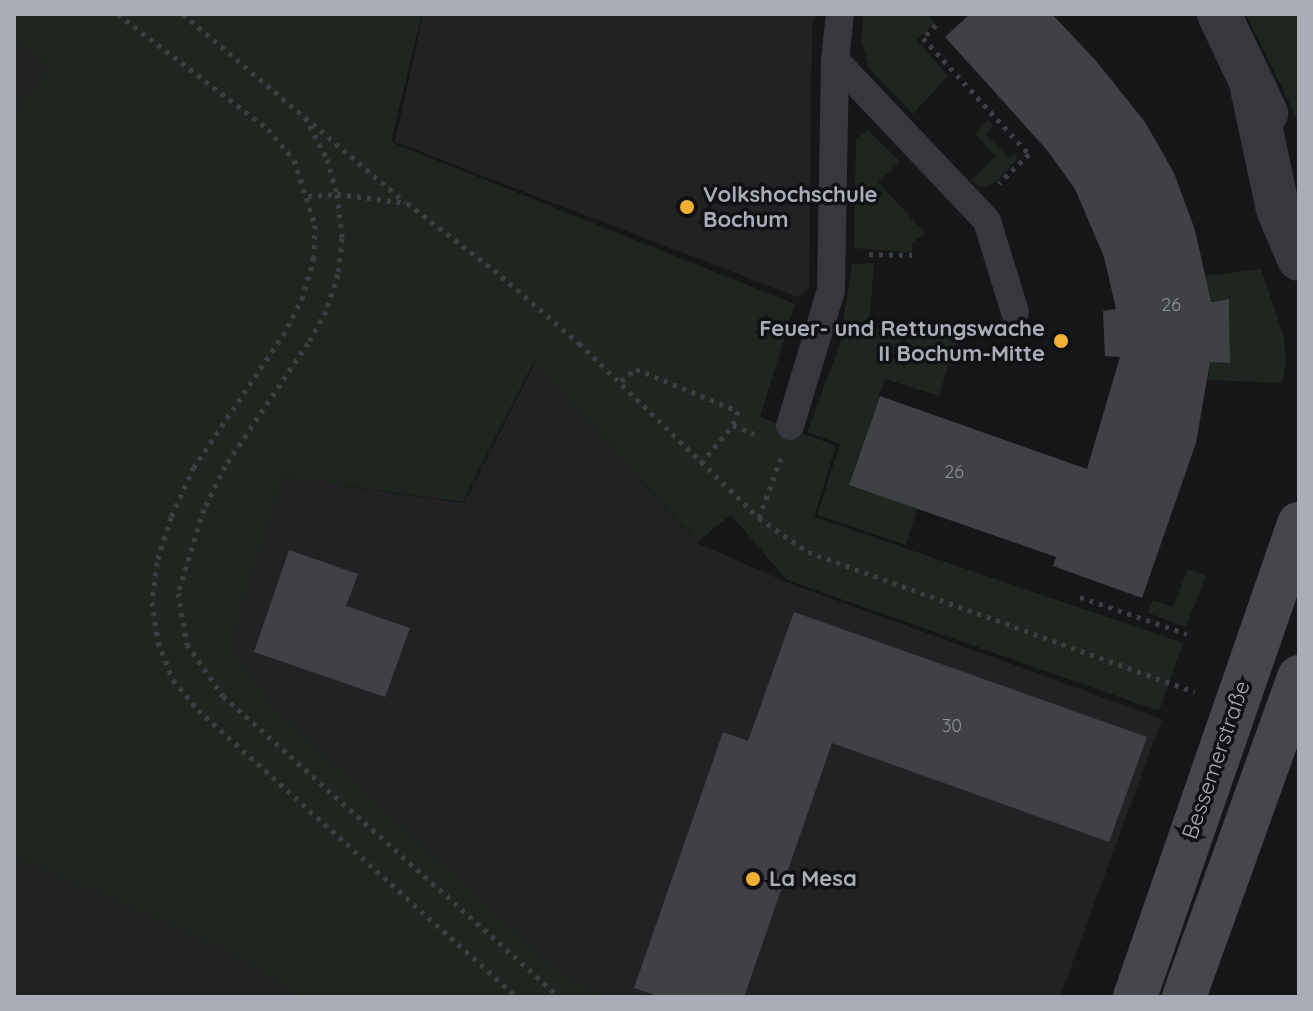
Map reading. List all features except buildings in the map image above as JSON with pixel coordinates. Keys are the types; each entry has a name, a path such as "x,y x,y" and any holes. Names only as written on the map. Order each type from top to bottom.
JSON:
{"street":[{"path":"1219,14 1252,88 1299,170"},
{"path":"1252,88 1278,209 1299,259"},
{"name":"Bessemerstraße","path":"1135,997 1299,524"},
{"path":"1184,997 1299,677"}],"lane":[{"path":"788,436 831,290 835,60 840,14"},
{"path":"835,60 987,221 1015,312"}],"path":[{"path":"118,14 268,129 294,160 315,225 314,257 303,296 285,332 194,467 171,517 157,562 152,602 158,642 173,680 198,710 517,997"},
{"path":"183,14 407,203 494,270 621,381 759,518 808,552 1234,706"},
{"path":"936,25 923,38 1029,154 974,207"},
{"path":"305,117 327,159 337,194 342,238 340,262 326,311 225,466 190,549 178,593 187,644 223,696 560,997"},
{"path":"308,196 337,194 407,203"},
{"path":"621,381 636,369 738,411 733,425 701,463"},
{"path":"733,425 788,436 759,518"},
{"path":"1080,597 1187,634"}],"shaded area":[{"path":"14,14 422,14 391,142 795,304 760,417 836,446 814,517 1183,643 1159,711 787,580 731,515 697,542 534,361 463,502 283,477 230,646 274,708 563,976 610,997 300,997 226,949 14,856 14,115 50,67 14,39"},
{"name":"Volkshochschule Bochum","path":"423,14 818,14 812,25 809,289 798,297 395,142"},
{"path":"864,14 927,14 935,23 917,40 948,76 913,114 869,68 861,40"},
{"path":"1246,14 1299,14 1299,123"},
{"path":"14,39 50,67 14,115"},
{"path":"989,120 993,126 985,134 1009,158 1016,153 1017,159 999,179 984,188 971,181 996,156 975,134"},
{"path":"869,131 900,162 878,182 925,233 912,243 912,253 854,248 856,138"},
{"path":"874,263 869,327 957,337 939,396 885,379 849,484 917,509 906,545 817,515 840,444 807,432 840,344 852,264"},
{"path":"1261,269 1283,334 1286,358 1283,383 1208,380 1210,362 1230,363 1230,331 1229,299 1208,301 1205,276"},
{"path":"535,362 697,543 786,582 1162,719 1060,997 610,997 563,976 274,708 230,646 283,477 464,503"},
{"path":"1188,569 1206,576 1186,627 1148,613 1153,600 1173,607"},
{"path":"14,856 226,949 300,997 14,997"}],"place":[{"name":"Volkshochschule Bochum","path":"687,207"},
{"name":"Feuer- und Rettungswache II Bochum-Mitte","path":"1061,341"},
{"name":"La Mesa","path":"753,879"}]}
